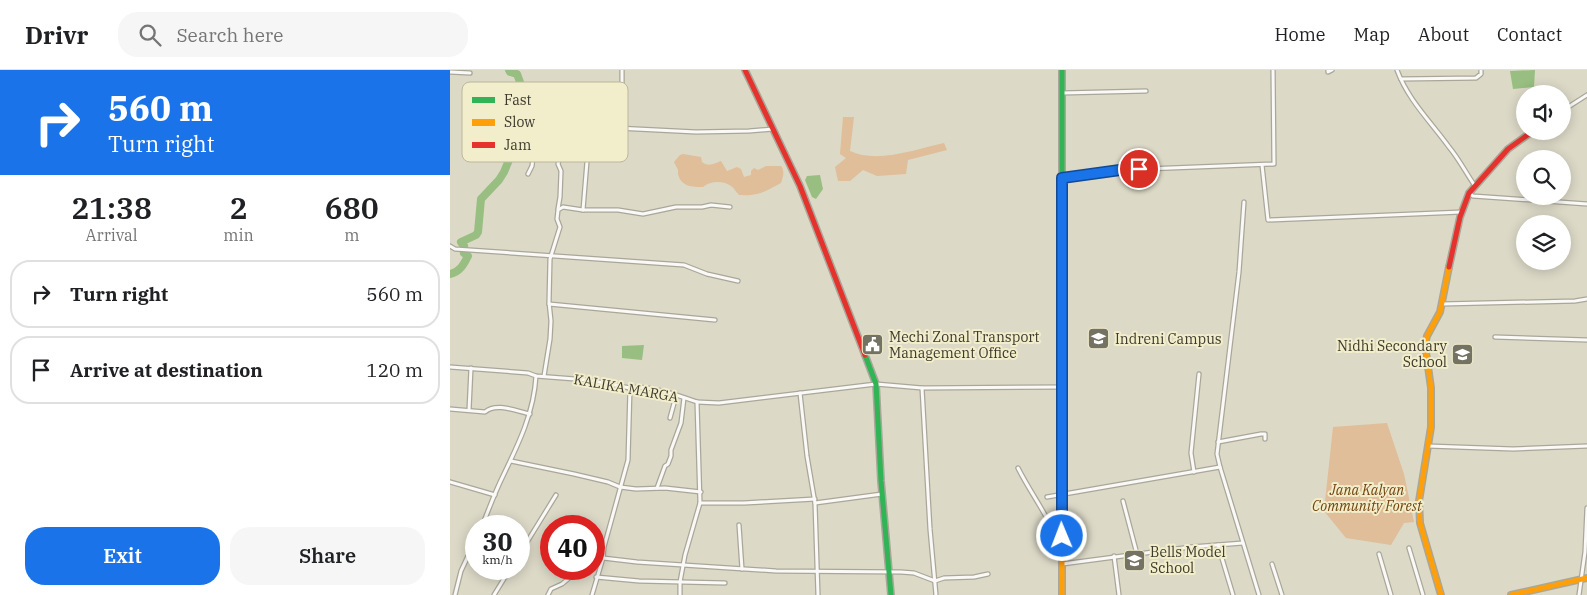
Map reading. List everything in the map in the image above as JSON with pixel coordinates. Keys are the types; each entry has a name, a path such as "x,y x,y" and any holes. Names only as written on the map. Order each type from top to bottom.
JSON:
{"main road":[{"path":"745,70 800,186 876,384 882,494 891,595"},
{"path":"1062,70 1062,595"},
{"path":"1440,595 1420,523 1419,501 1431,427 1431,388 1425,345 1427,336 1436,322 1442,304 1462,212 1469,193 1508,149 1521,140"},
{"path":"1512,595 1587,578"}],"street":[{"path":"1062,178 1120,170 1274,164 1272,70"},
{"path":"1328,70 1328,72 1332,70"},
{"path":"1397,70 1400,79 1418,109 1450,148 1475,186"},
{"path":"1400,79 1476,78 1482,74 1481,70"},
{"path":"450,72 470,73"},
{"path":"1062,93 1146,91"},
{"path":"1571,105 1587,95"},
{"path":"628,128 696,132 774,129"},
{"path":"528,174 532,162"},
{"path":"544,376 551,321 549,304 550,259 553,255 560,228 557,219 560,197 559,162"},
{"path":"583,210 586,162"},
{"path":"1262,165 1268,220 1462,212"},
{"path":"1469,193 1472,196 1587,204"},
{"path":"1244,202 1234,319 1218,454 1220,467 1259,595"},
{"path":"558,210 563,207 583,210 618,210 643,214 676,207 712,205 730,207"},
{"path":"450,246 456,248 684,265 707,274 738,282"},
{"path":"1442,304 1575,301 1587,299"},
{"path":"549,304 714,320"},
{"path":"1495,337 1587,340"},
{"name":"KALIKA MARGA","path":"450,367 588,380 663,392 697,402 700,503 683,564 680,595"},
{"path":"469,410 471,368"},
{"path":"1194,472 1191,453 1199,374"},
{"path":"486,515 523,434 530,414 536,376"},
{"path":"697,402 719,403 876,384 922,388 1062,387"},
{"path":"605,543 628,460 630,388"},
{"path":"922,388 930,529 936,595"},
{"path":"800,393 807,456 815,501 818,595"},
{"path":"670,418 676,396"},
{"path":"657,488 671,456 670,450 681,423 684,398"},
{"path":"450,409 485,412 490,408 499,407 530,414"},
{"path":"1218,442 1261,434 1264,434 1265,438"},
{"path":"1428,446 1513,449 1587,446"},
{"path":"511,461 608,482 620,487 700,492"},
{"path":"1047,497 1220,467"},
{"path":"1018,468 1051,526 1062,522"},
{"path":"450,482 494,495"},
{"path":"700,503 744,504 815,501 882,494"},
{"path":"530,537 556,495"},
{"path":"1123,501 1137,554"},
{"path":"1579,595 1585,552 1587,508"},
{"path":"739,525 742,569"},
{"path":"1062,564 1114,556 1243,543"},
{"path":"1218,545 1234,595"},
{"path":"1409,548 1423,595"},
{"path":"1378,554 1391,595"},
{"path":"1114,556 1118,595"},
{"path":"605,558 776,571 818,570 914,573 935,581 944,578 962,578 988,574"},
{"path":"455,595 465,562"},
{"path":"1272,564 1282,595"},
{"path":"605,578 725,583"},
{"path":"494,595 503,580"},
{"path":"548,595 551,589 567,580"},
{"path":"592,595 596,580"}],"green space":[{"path":"843,117 854,117 850,151 860,155 884,156 944,143 947,150 908,160 906,174 877,176 863,170 850,181 838,181 835,167 846,158 840,154"},
{"path":"683,154 701,157 702,162 709,165 721,161 727,171 737,167 741,169 744,177 751,175 751,171 754,168 758,170 766,166 781,166 783,176 781,183 766,191 752,195 739,195 731,186 720,182 709,183 703,187 691,186 682,182 674,162"},
{"name":"Jana Kalyan Community Forest","path":"1387,423 1404,474 1414,522 1404,523 1391,545 1346,538 1324,511 1333,427"}],"shaded area":[{"path":"1535,70 1534,85 1516,85 1516,89 1513,89 1510,71"},
{"path":"820,175 823,189 816,199 812,197 805,180 807,176"},
{"path":"644,345 642,360 622,358 622,346"}],"waterway":[{"path":"509,70 517,74 520,82"},
{"path":"464,246 461,242 476,235 478,232 481,199 499,180 508,162"},
{"path":"450,274 459,270 463,265 468,256 464,253"}],"traffic: fast":[{"path":"1062,70 1062,208"},
{"path":"865,355 876,384 881,481 891,595"}],"traffic: slow":[{"path":"1062,208 1062,595"},
{"path":"1441,595 1420,523 1419,501 1431,427 1431,388 1425,345 1427,336 1440,312 1449,267"},
{"path":"1511,595 1587,578"}],"traffic: jam":[{"path":"745,70 800,186 865,355"},
{"path":"1449,267 1460,217 1469,193 1508,149 1520,140"}],"place":[{"name":"Indreni Campus","path":"1099,339"},
{"name":"Mechi Zonal Transport Management Office","path":"873,345"},
{"name":"Nidhi Secondary School","path":"1463,354"},
{"name":"Bells Model School","path":"1134,560"}],"route":[{"path":"1062,536 1062,178 1139,169"}]}
